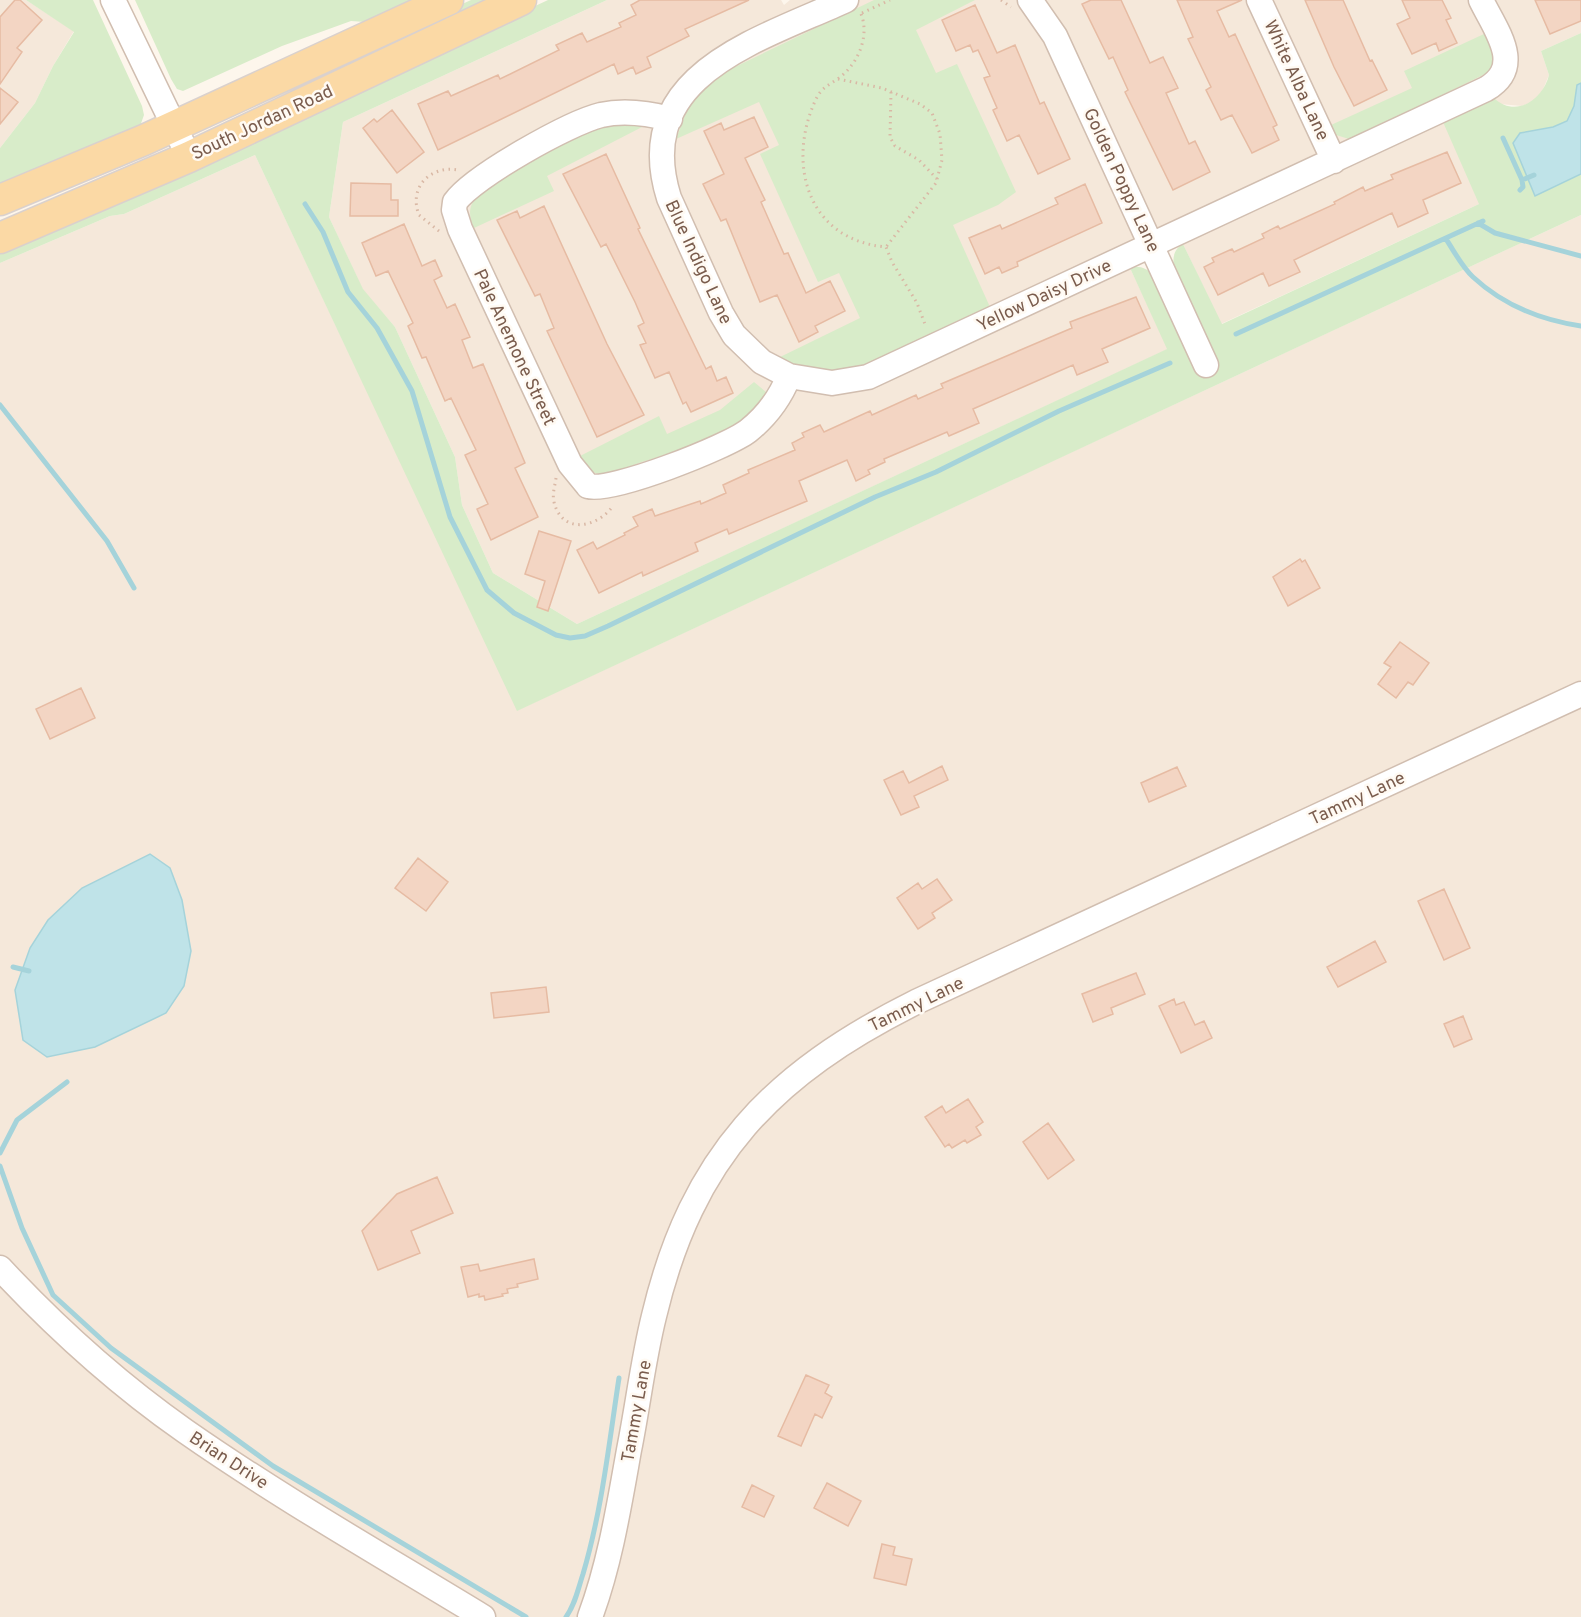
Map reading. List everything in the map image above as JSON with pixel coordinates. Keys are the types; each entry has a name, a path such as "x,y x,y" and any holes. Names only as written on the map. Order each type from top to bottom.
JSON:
{"main road":[{"name":"South Jordan Road","path":"0,200 174,127 448,0"},
{"name":"South Jordan Road","path":"0,238 189,157 521,0"}],"street":[{"path":"113,0 189,157"},
{"name":"Golden Poppy Lane","path":"1030,0 1050,26 1206,365"},
{"name":"White Alba Lane","path":"1259,0 1334,161"},
{"name":"Yellow Daisy Drive","path":"789,376 832,383 868,377 1485,89 1513,73 1482,0"},
{"name":"Blue Indigo Lane","path":"789,376 762,362 735,335 721,313 672,209 663,180 662,161 670,119 686,89 711,65 838,7"},
{"name":"Pale Anemone Street","path":"670,119 625,113 586,120 541,142 479,180 451,202 470,250 584,492 611,486 729,442 747,432 778,400 789,376"},
{"name":"Tammy Lane","path":"590,1617 608,1558 654,1316 678,1238 698,1196 725,1152 751,1119 782,1088 842,1042 916,1002 1581,694"},
{"name":"Brian Drive","path":"0,1268 85,1351 184,1431 483,1617"}],"path":[{"path":"838,7 890,0"},
{"path":"838,7 865,25 863,42 852,63 838,79 822,89 810,114 802,156 805,180 814,204 833,227 855,239 886,247"},
{"path":"838,79 891,92 920,104 934,116 940,134 943,154 937,179 886,247"},
{"path":"891,92 890,137 895,146 919,160 937,179"},
{"path":"443,236 419,215 417,195 423,180 432,173 446,169 461,170"},
{"path":"886,247 892,262 917,303 927,329"},
{"path":"555,475 554,503 561,515 572,522 579,525 593,524 604,517 615,504"}],"shaded area":[{"path":"0,0 26,0 74,31 35,103 0,148"},
{"path":"607,0 781,0 784,5 790,0 1581,0 1581,33 1541,51 1549,75 1541,94 1532,102 1522,106 1500,104 1479,204 1221,324 1183,244 1130,268 1168,349 577,624 493,573 462,505 455,457 395,327 363,290 329,217 343,122"},
{"path":"255,155 518,710 1581,215 1581,1617 0,1617 0,263 110,216 124,214"}],"green space":[{"path":"26,0 93,0 142,106 144,115 139,129 0,188 0,148 35,103 53,66 74,32"},
{"path":"135,0 420,0 365,22 351,21 282,46 183,91 177,89 171,79"},
{"path":"471,0 497,0 395,45 393,42 395,35"},
{"path":"548,0 607,0 343,122 329,217 363,289 395,327 455,457 462,505 493,573 577,624 1167,349 1130,268 1142,268 1153,275 1197,369 1218,360 1174,266 1173,259 1180,246 1183,244 1222,324 1479,204 1443,122 1494,98 1511,107 1528,103 1541,92 1549,75 1541,51 1581,33 1581,215 517,711 255,155 124,214 110,216 0,263 0,249 347,94"},
{"path":"874,0 975,0 916,30 936,73 957,64 1016,192 998,205 953,225 990,307 857,368 827,370 807,368 778,358 860,318 839,273 818,282 760,154 779,145 759,102 676,139 687,110 695,97 716,76"},
{"path":"1484,34 1493,58 1491,68 1487,73 1357,137 1349,139 1336,135 1331,125 1412,88 1404,71"},
{"path":"610,126 644,126 547,176 554,191 474,228 470,215 473,202 512,172 589,132"},
{"path":"754,382 766,392 758,406 745,419 711,438 609,474 592,472 581,459 580,456 659,416 667,434 720,410"}],"water":[{"path":"1581,83 1581,174 1535,196 1513,143 1520,133 1553,127 1567,121 1574,106 1577,85"},
{"path":"150,854 170,868 182,900 191,951 184,986 166,1013 95,1047 47,1057 23,1040 15,990 30,948 48,920 82,888"}],"building":[{"path":"15,0 20,0 42,20 17,48 22,52 0,84 0,17"},
{"path":"640,0 749,0 685,29 689,36 647,57 651,67 636,74 633,67 618,74 614,64 438,150 418,104 448,91 451,96 498,75 500,79 559,50 556,45 582,33 587,42 621,27 619,23 636,15 631,5"},
{"path":"1091,0 1121,0 1150,63 1163,57 1178,88 1166,93 1189,144 1195,141 1210,172 1173,190 1125,92 1128,90 1113,57 1109,59 1082,4"},
{"path":"1177,0 1242,0 1217,11 1229,37 1235,34 1277,125 1273,127 1279,140 1252,153 1232,115 1221,120 1206,90 1211,87 1188,39 1193,37"},
{"path":"1305,0 1343,0 1370,61 1372,60 1387,90 1354,106"},
{"path":"1402,0 1442,0 1451,18 1446,20 1457,43 1439,51 1436,43 1412,54 1397,24 1410,18"},
{"path":"1535,0 1581,0 1581,21 1550,34"},
{"path":"975,5 997,53 1015,45 1040,104 1044,102 1070,159 1038,174 1019,135 1007,141 993,110 997,108 984,78 990,76 978,50 973,52 970,45 956,51 942,20"},
{"path":"0,88 18,102 0,124"},
{"path":"392,110 424,152 397,173 363,128 374,119 377,122"},
{"path":"754,117 768,147 745,158 765,200 761,202 784,254 788,253 806,293 830,281 845,311 815,326 818,332 799,342 777,295 760,302 726,219 721,221 703,184 724,174 704,131 721,123 724,130"},
{"path":"1447,152 1461,183 1423,200 1428,213 1398,227 1392,213 1294,260 1300,272 1269,286 1263,273 1218,295 1204,267 1214,262 1212,258 1232,249 1234,252 1264,238 1262,234 1278,226 1280,229 1335,204 1334,202 1363,187 1365,191 1393,179 1391,175"},
{"path":"606,154 640,228 638,229 706,369 711,366 717,381 726,377 733,393 691,412 686,402 683,404 669,372 655,378 640,345 646,343 638,326 644,323 635,302 606,244 601,247 563,174"},
{"path":"351,183 391,184 391,200 398,200 398,216 350,216"},
{"path":"1085,184 1102,223 1017,262 1018,266 1002,273 999,267 985,274 969,238 1000,225 1002,229 1058,204 1055,198"},
{"path":"544,206 607,344 644,415 597,437 547,331 554,328 540,294 535,296 497,220 517,211 520,218"},
{"path":"404,224 422,266 435,260 442,276 434,280 447,308 455,304 470,337 462,340 473,368 483,364 525,463 515,468 538,517 491,540 477,509 488,504 465,455 476,450 451,398 445,401 426,357 422,358 408,326 413,323 388,271 376,276 362,243"},
{"path":"1136,297 1150,328 1102,349 1108,362 1077,375 1073,365 973,409 979,423 949,436 947,432 884,459 885,462 868,470 870,474 856,481 847,460 799,481 807,501 729,534 727,529 695,543 698,551 643,576 642,572 599,593 577,550 593,542 597,549 625,535 624,533 638,526 633,517 652,509 655,516 700,501 701,504 726,493 723,485 749,473 748,470 795,450 792,443 804,437 802,433 820,425 824,432 870,411 872,415 916,395 918,399 943,388 941,384 1072,328 1070,322"},
{"path":"539,531 571,541 548,611 537,607 545,581 525,574"},
{"path":"1300,559 1302,562 1305,560 1320,588 1288,606 1273,577"},
{"path":"1400,642 1429,663 1413,685 1408,682 1396,698 1378,684 1391,667 1384,663"},
{"path":"81,688 95,718 50,739 36,709"},
{"path":"942,766 948,780 914,796 919,807 901,815 884,780 903,771 909,783"},
{"path":"1177,767 1186,786 1149,802 1141,783"},
{"path":"418,858 448,882 426,911 395,888"},
{"path":"937,879 952,900 932,913 935,918 918,929 897,898 918,883 922,889"},
{"path":"1444,889 1470,948 1444,960 1418,901"},
{"path":"1375,941 1386,962 1338,987 1327,967"},
{"path":"1136,973 1145,994 1111,1008 1113,1014 1093,1022 1082,994"},
{"path":"546,987 549,1012 494,1018 491,993"},
{"path":"1174,999 1176,1005 1184,1002 1195,1025 1204,1021 1212,1038 1181,1053 1159,1006"},
{"path":"1463,1016 1472,1039 1454,1047 1444,1024"},
{"path":"968,1099 983,1122 976,1127 981,1135 967,1143 965,1140 952,1148 949,1144 945,1147 925,1117 942,1106 946,1113"},
{"path":"1048,1123 1074,1160 1048,1179 1023,1142"},
{"path":"437,1177 453,1213 411,1231 420,1253 378,1270 362,1231 397,1194"},
{"path":"534,1259 538,1279 517,1284 518,1287 507,1289 508,1293 502,1294 503,1296 485,1300 484,1296 479,1297 479,1294 468,1297 461,1267 478,1264 480,1271"},
{"path":"806,1375 829,1385 825,1393 832,1397 822,1418 815,1414 801,1446 778,1436"},
{"path":"827,1483 861,1501 848,1526 814,1508"},
{"path":"752,1485 774,1496 764,1517 742,1507"},
{"path":"882,1544 895,1547 893,1555 912,1559 906,1585 874,1578"}],"waterway":[{"path":"1503,138 1522,180 1534,175"},
{"path":"1520,190 1523,187 1522,180"},
{"path":"305,204 323,232 348,292 377,328 412,391 450,517 487,590 514,613 556,635 570,638 585,636 608,626 875,497 936,472 1059,411 1170,363"},
{"path":"1236,334 1483,221"},
{"path":"1478,223 1495,233 1581,256"},
{"path":"1446,239 1469,273 1497,296 1523,310 1551,320 1581,326"},
{"path":"0,405 107,541 134,588"},
{"path":"13,967 29,971"},
{"path":"0,1153 17,1120 67,1082"},
{"path":"0,1166 22,1228 53,1295 111,1348 273,1466 526,1617"},
{"path":"566,1617 578,1591 590,1550 619,1378"}]}
